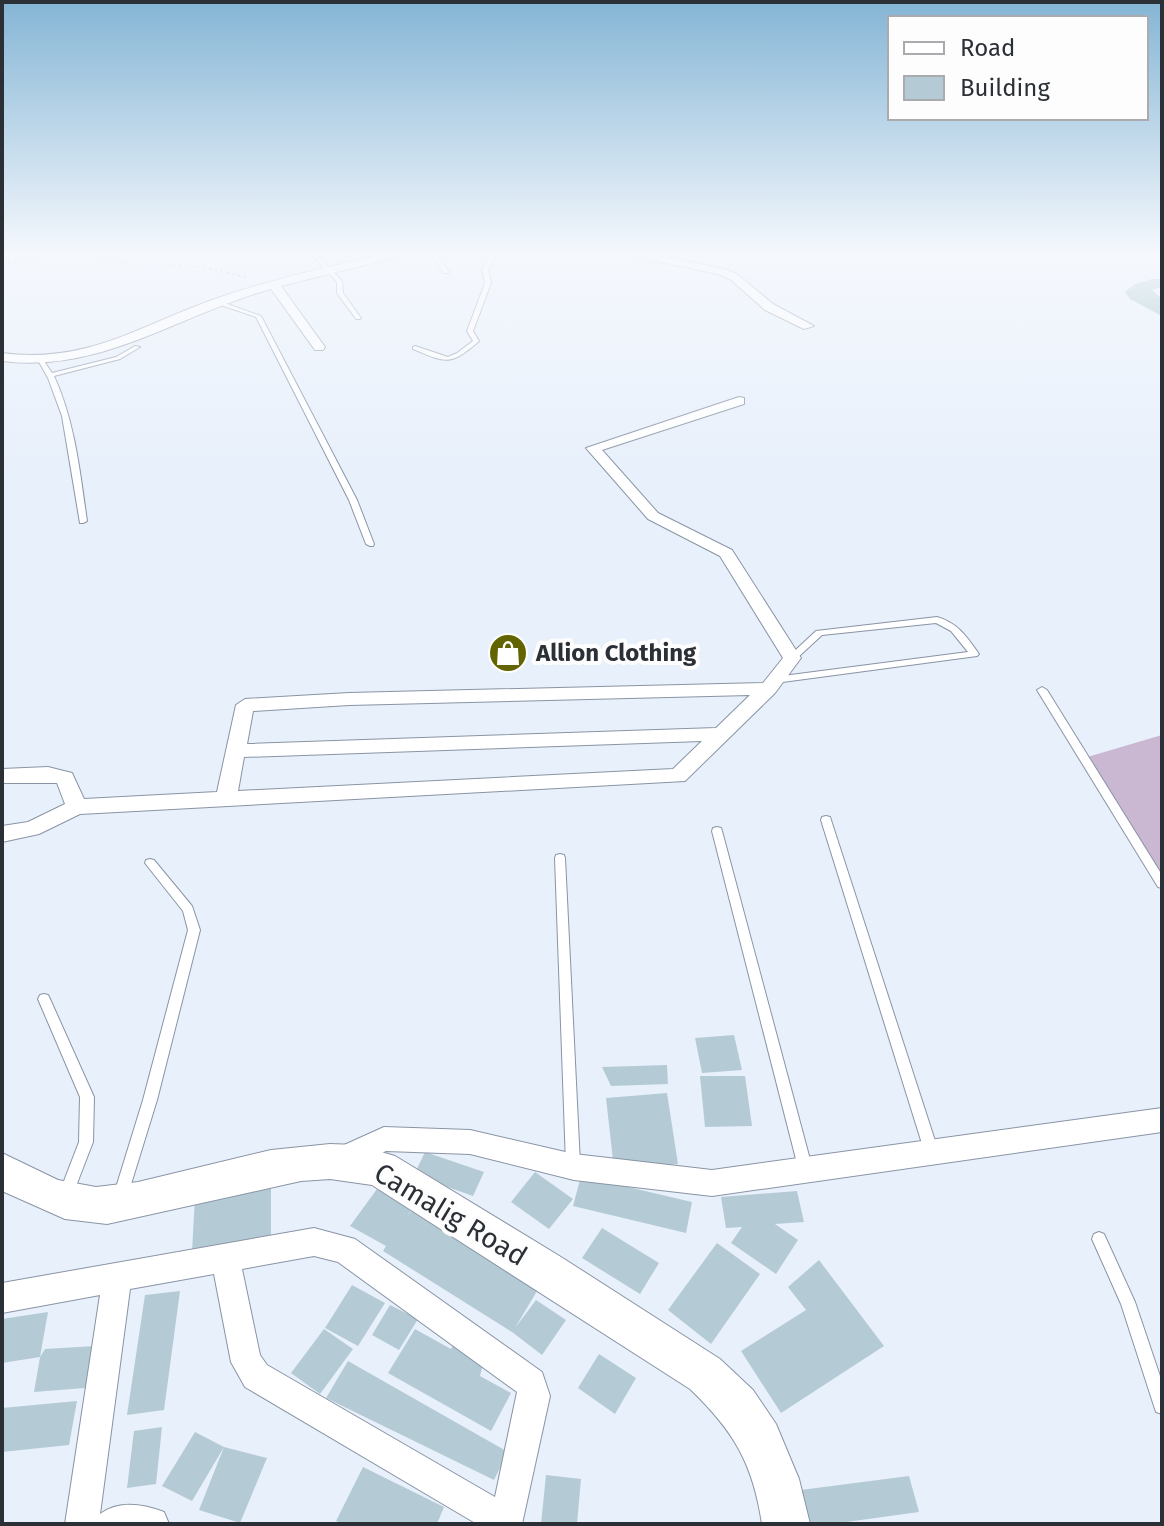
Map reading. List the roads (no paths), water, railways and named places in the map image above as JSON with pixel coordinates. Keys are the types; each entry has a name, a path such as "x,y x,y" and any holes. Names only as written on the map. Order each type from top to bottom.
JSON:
{"main road":[{"name":"Camalig Road","path":"2,1171 63,1200 94,1205 118,1204 302,1163 342,1159 361,1161 381,1169 547,1271 705,1374 742,1409 757,1430 771,1461 786,1524"}],"street":[{"path":"2,357 42,362 77,357 156,327"},
{"path":"305,327 319,347"},
{"path":"2,834 32,829 77,807 678,776 771,685 792,658 726,553 653,516 593,448 739,401"},
{"path":"226,800 245,705 771,685"},
{"path":"237,751 723,734"},
{"path":"2,776 48,774 65,778 77,807"},
{"path":"342,1159 384,1139 470,1142 574,1167 712,1183 1162,1120"},
{"path":"2,1298 117,1280 314,1242 345,1249 531,1383 534,1396 506,1523 256,1376 246,1362 226,1260"},
{"path":"82,1524 117,1280"},
{"path":"113,1524 142,1520 152,1524"}],"lane":[{"path":"264,327 353,500 370,544"},
{"path":"415,348 454,360 476,341 470,331 471,327"},
{"path":"51,375 118,358 137,347"},
{"path":"42,362 51,375 63,414 83,521"},
{"path":"771,685 974,654 958,630 950,623 937,620 819,633 792,658"},
{"path":"1042,690 1162,884"},
{"path":"826,820 931,1150"},
{"path":"717,831 806,1169"},
{"path":"560,858 574,1167"},
{"path":"118,1204 150,1100 194,930 188,909 150,863"},
{"path":"44,999 87,1097 86,1142 63,1200"},
{"path":"1099,1239 1128,1302 1162,1406"}],"place":[{"name":"Allion Clothing","path":"508,653"}]}
